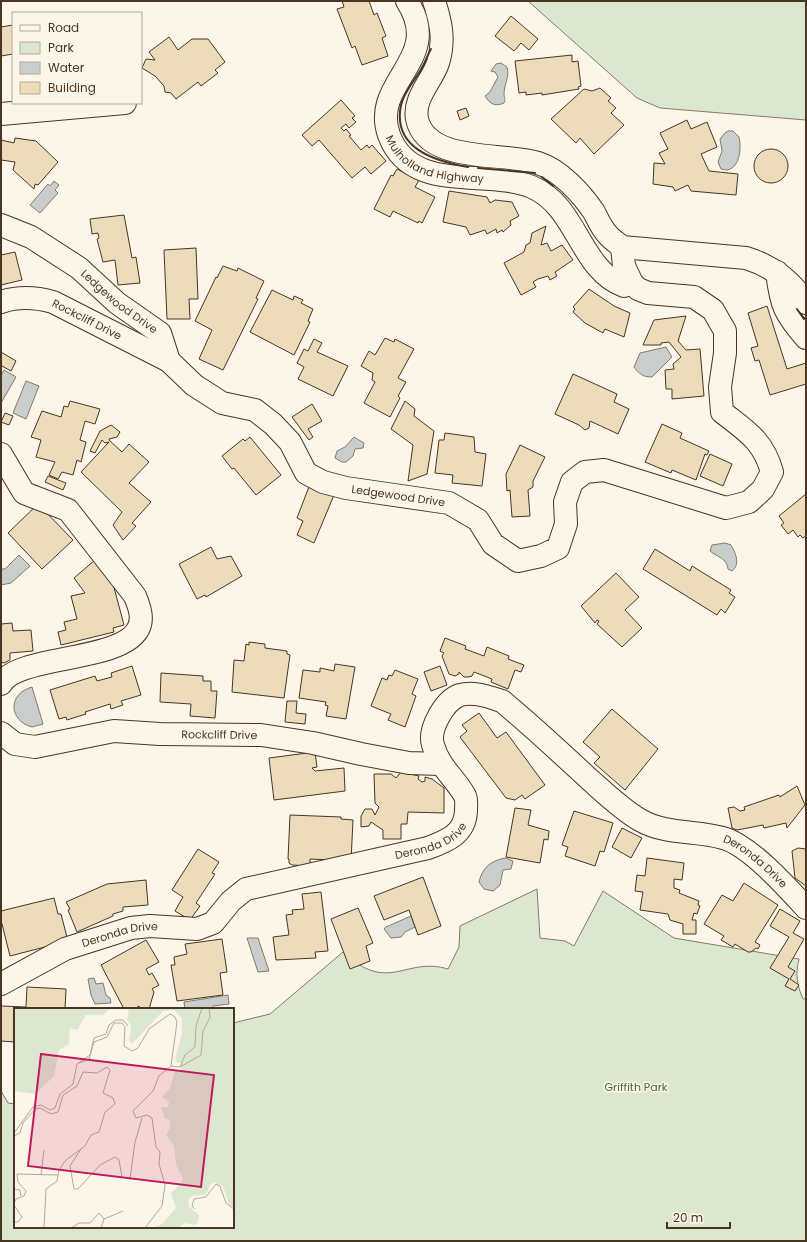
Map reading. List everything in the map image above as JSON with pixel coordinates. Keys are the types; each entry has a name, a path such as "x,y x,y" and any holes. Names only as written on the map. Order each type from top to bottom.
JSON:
{"street":[{"name":"Mulholland Highway","path":"407,1 414,11 418,24 419,39 415,54 395,86 388,102 386,118 389,136 398,151 411,164 426,171 442,175 517,182 531,186 546,194 569,219 600,270 613,282 624,286 632,282"},
{"name":"Mulholland Highway","path":"434,1 440,20 443,43 438,64 420,96 417,107 417,118 426,135 443,148 456,152 519,158 540,163 557,174 574,188 584,199 608,236 622,247"},
{"path":"1,114 114,104"},
{"name":"Ledgewood Drive","path":"1,225 31,237 79,268 117,303 160,333 169,361 194,385 222,403 254,410 273,424 290,442 306,473 323,482 346,488 449,503 478,520 493,544 518,561 540,556 558,548 566,524 565,502 572,482 585,472 604,470 726,508 749,502 763,489 772,472 767,455 754,438 722,412 720,387 725,353 725,331 713,310 694,297 648,293 638,289 632,282"},
{"path":"581,240 603,228"},
{"path":"632,282 624,266 622,247 746,258 764,264 792,283 806,303"},
{"path":"777,272 780,298 789,319 806,338"},
{"name":"Rockcliff Drive","path":"1,302 13,298 35,297 53,302 169,361"},
{"path":"1,454 24,492 68,510 135,596 141,612 139,628 126,642 102,651 23,668 3,680 1,684"},
{"name":"Deronda Drive","path":"1,984 64,949 131,928 150,926 197,929 214,923 231,901 246,889 428,848 447,841 461,830 466,815 466,798 453,779 440,764 432,743 435,722 447,705 460,695 481,694 502,701 625,810 654,827 670,831 716,836 736,842 748,850 806,908"},
{"name":"Rockcliff Drive","path":"1,733 15,744 34,747 114,731 160,734 261,735 313,743 361,754 402,761 440,764"}],"green space":[{"path":"528,1 806,1 806,120 660,108 637,98"},
{"name":"Griffith Park","path":"537,889 540,938 565,941 574,946 603,891 674,938 799,959 797,970 798,984 803,999 806,999 806,1241 1,1241 1,1091 8,1103 14,1104 14,1228 234,1228 234,1023 270,1014 343,952 359,965 373,971 385,973 433,966 448,969 459,947 460,926"}],"water":[{"path":"501,63 507,67 508,71 504,90 505,100 504,103 495,105 485,96 490,92 498,77 495,72 491,71 496,64"},
{"path":"728,131 733,131 739,137 740,148 738,160 732,168 727,170 721,169 718,162 722,151 720,139"},
{"path":"54,181 59,185 55,190 58,193 40,213 30,205 48,184 50,186"},
{"path":"666,347 672,357 652,377 642,375 634,367 640,353"},
{"path":"4,370 16,377 1,403 1,376"},
{"path":"26,381 39,386 26,419 13,413"},
{"path":"354,437 364,443 363,448 355,449 353,456 346,462 342,462 335,458 337,451 345,447"},
{"path":"725,543 731,545 737,562 732,571 728,569 724,560 710,551 712,545"},
{"path":"19,555 30,566 11,583 1,585 1,569 5,569"},
{"path":"32,687 43,724 32,727 24,724 19,719 15,714 14,707 18,695 24,690"},
{"path":"506,858 513,861 511,869 503,870 500,885 493,891 484,889 479,882 482,873 492,863"},
{"path":"411,916 415,927 405,932 401,937 391,938 384,929 386,927"},
{"path":"247,938 258,938 269,971 258,972"},
{"path":"94,978 96,984 103,983 106,995 110,998 111,1003 95,1004 91,995 88,979"},
{"path":"228,995 229,1004 213,1006 213,1008 185,1008 184,1002"}],"building":[{"path":"342,1 369,1 374,15 377,13 386,36 382,38 388,56 362,65 355,46 352,48 337,9 344,7"},
{"path":"511,16 538,39 529,50 521,43 514,51 495,36"},
{"path":"12,25 12,54 1,56 1,27"},
{"path":"169,37 178,50 192,39 208,39 225,62 215,70 218,73 201,86 198,82 176,99 171,93 165,92 164,86 155,76 142,68 146,59 155,60 149,52"},
{"path":"572,55 572,62 578,61 581,86 578,87 579,89 542,95 542,93 526,95 526,92 519,93 515,61"},
{"path":"600,88 611,98 608,101 616,108 611,113 624,125 594,154 580,138 576,143 551,119 584,89 592,91"},
{"path":"341,100 355,116 352,118 356,122 349,128 346,124 341,128 344,131 346,129 351,135 349,136 361,150 367,145 369,148 372,145 386,161 371,174 365,167 352,178 319,140 312,146 302,135"},
{"path":"466,108 469,116 460,120 457,111"},
{"path":"687,120 691,129 707,122 717,147 701,154 709,171 738,174 736,195 691,191 688,185 675,191 673,187 653,184 654,163 665,164 659,153 668,149 660,133"},
{"path":"15,138 36,141 58,162 38,185 35,184 34,189 13,170 15,162 1,160 1,140 14,143"},
{"path":"774,149 783,154 787,159 787,173 783,178 778,182 768,183 764,182 755,173 754,163 755,159 764,150"},
{"path":"397,169 419,180 415,187 435,197 422,223 419,221 418,223 393,211 390,217 374,209 391,175 393,176"},
{"path":"449,191 487,197 490,203 495,200 512,202 519,216 510,221 511,225 503,232 502,230 497,233 496,229 487,234 485,230 470,235 466,227 443,222"},
{"path":"124,215 132,258 136,257 140,283 118,285 115,260 103,262 97,239 99,238 98,233 92,234 90,219"},
{"path":"546,226 541,245 547,243 551,251 562,245 573,260 555,272 557,276 550,280 548,276 538,279 533,282 536,287 521,295 504,263 524,252 526,245 530,243 532,233"},
{"path":"196,248 198,299 189,299 190,319 167,319 164,250"},
{"path":"15,252 22,280 1,285 1,255"},
{"path":"223,266 237,271 238,268 264,281 256,298 258,299 223,370 199,359 212,330 195,321 216,277 217,278"},
{"path":"589,289 614,306 630,313 624,337 605,329 603,333 585,323 573,312 575,309 573,307"},
{"path":"272,290 293,300 294,296 303,300 301,303 313,309 308,321 310,322 294,355 250,332"},
{"path":"767,306 787,369 806,363 806,384 770,395 759,360 755,361 751,348 758,346 748,313"},
{"path":"686,316 678,341 686,350 700,349 704,396 672,399 672,389 666,389 665,370 674,369 673,364 681,357 669,342 661,343 661,345 643,345 654,320"},
{"path":"385,338 394,342 395,339 414,349 398,378 406,382 398,396 400,398 390,417 364,403 375,382 372,380 373,373 361,366 369,351 375,355"},
{"path":"314,339 322,343 317,352 348,366 333,396 298,379 304,367 297,363 304,349 308,351"},
{"path":"1,352 16,361 11,371 2,366 1,368"},
{"path":"573,374 617,394 614,402 629,409 618,434 590,421 589,428 585,430 579,425 555,414"},
{"path":"70,401 100,409 95,424 85,421 80,440 86,442 81,462 77,460 73,475 62,472 58,479 49,475 55,462 36,457 41,440 31,437 42,411 61,417 64,406 68,407"},
{"path":"405,401 415,409 414,416 434,431 427,474 408,481 413,445 391,429"},
{"path":"312,404 322,421 308,429 313,437 309,440 292,417"},
{"path":"5,413 13,416 9,425 1,422"},
{"path":"662,424 682,433 680,438 709,451 707,455 705,454 696,480 672,470 671,473 645,462"},
{"path":"111,425 120,432 117,437 109,439 110,441 122,452 129,444 149,462 129,483 151,502 132,523 136,526 123,540 113,525 122,512 81,472 109,442 105,443 102,440 95,453 90,451 100,431"},
{"path":"445,433 474,437 475,452 486,454 482,486 452,483 453,475 435,473 439,440 444,440"},
{"path":"250,437 281,475 256,495 222,456 243,439 245,441"},
{"path":"520,445 545,457 533,481 533,487 528,490 530,516 512,517 510,490 507,491 506,474"},
{"path":"710,454 732,464 723,486 700,476"},
{"path":"48,476 66,483 63,490 45,482"},
{"path":"310,484 334,495 314,543 297,535 303,521 297,518"},
{"path":"806,494 806,536 803,538 800,535 798,537 793,530 788,534 781,525 784,523 779,516"},
{"path":"38,504 73,540 42,569 8,533"},
{"path":"211,547 217,559 231,556 242,576 206,597 205,595 197,599 179,564"},
{"path":"655,549 690,571 692,566 731,590 729,593 735,597 725,613 721,609 717,615 643,569"},
{"path":"95,560 112,580 124,625 113,628 114,632 61,645 58,632 66,630 64,622 77,619 71,596 85,593 74,578"},
{"path":"616,573 639,597 625,610 642,628 622,647 597,624 599,621 597,620 595,623 581,606"},
{"path":"12,623 13,631 31,630 33,651 10,653 10,660 4,663 1,662 1,624"},
{"path":"445,638 466,646 465,649 484,656 487,647 509,656 508,659 524,665 521,672 515,670 508,689 491,682 492,679 474,672 472,676 468,677 464,677 459,672 459,674 455,676 449,674 442,656 444,653 440,651"},
{"path":"249,642 265,644 265,648 287,651 287,654 290,655 284,698 232,692 234,660 244,661 246,644 249,645"},
{"path":"335,664 355,667 346,719 326,716 328,706 325,705 326,702 299,698 303,670 320,672 320,668 334,671"},
{"path":"132,666 141,695 121,701 123,705 111,709 110,704 85,712 86,714 67,720 66,717 59,719 50,690 95,676 97,681 112,677 111,673"},
{"path":"440,666 447,685 431,691 424,672"},
{"path":"395,670 418,679 412,694 416,696 405,727 388,720 391,714 371,706 382,678 387,680 389,675 392,676"},
{"path":"161,673 203,676 203,681 211,681 211,691 217,691 215,718 190,716 191,704 160,702"},
{"path":"287,701 297,701 296,713 306,714 305,724 285,722"},
{"path":"612,709 658,749 625,790 594,763 600,757 583,742"},
{"path":"479,713 497,738 506,732 545,785 525,799 522,795 515,800 506,798 460,737 467,731 462,725"},
{"path":"315,752 317,767 312,768 315,771 344,768 345,791 274,800 269,758"},
{"path":"401,772 419,776 418,779 422,782 425,781 425,777 432,779 444,788 444,813 408,812 407,824 401,824 401,839 383,839 383,830 371,822 369,826 361,827 361,816 365,809 372,809 375,815 379,807 375,803 374,774 391,774 396,778"},
{"path":"797,786 805,805 787,828 786,823 764,828 763,825 737,830 732,828 728,808 734,807 740,811 745,810 744,807 779,795 780,797"},
{"path":"515,808 531,810 528,825 549,831 548,840 544,839 540,863 506,857"},
{"path":"574,811 613,823 604,852 600,851 595,866 565,856 568,847 562,845"},
{"path":"290,815 341,817 341,819 353,820 351,861 310,859 310,866 292,865 289,863"},
{"path":"622,828 642,838 631,858 612,847"},
{"path":"798,848 806,849 806,886 795,878 792,851"},
{"path":"198,849 219,862 212,873 215,874 196,903 200,906 190,920 175,911 183,897 172,890"},
{"path":"647,858 684,863 682,880 674,879 674,888 680,890 679,893 699,901 698,905 700,906 697,914 694,913 692,920 696,920 696,934 683,934 683,924 670,920 668,914 640,910 643,892 635,891 637,875 645,876"},
{"path":"423,877 441,926 418,935 409,910 384,920 374,896"},
{"path":"146,880 148,905 123,907 123,911 113,914 113,916 77,932 68,910 70,909 66,902 107,884"},
{"path":"744,883 778,905 755,942 760,945 758,949 756,948 751,952 748,952 735,944 733,947 721,940 724,936 704,924 722,895 733,901"},
{"path":"321,892 328,951 315,952 316,958 276,960 273,937 289,935 286,915 293,914 292,910 304,909 302,894"},
{"path":"54,898 58,914 61,914 68,941 10,956 1,920 1,911"},
{"path":"358,908 373,943 366,946 370,961 350,969 331,919"},
{"path":"780,909 800,921 793,933 804,939 788,967 795,971 790,979 799,985 795,991 785,986 789,979 770,968 789,937 770,926"},
{"path":"222,939 227,972 220,973 223,995 177,1001 171,965 175,965 174,957 187,954 185,944"},
{"path":"146,940 159,962 146,969 149,975 152,973 159,985 152,989 154,992 149,1008 140,1008 139,1006 136,1008 123,1008 101,965"},
{"path":"27,987 66,989 65,1008 14,1008 14,1042 1,1041 1,1006 26,1007"}],"wall":[{"path":"431,49 401,105 400,120 403,132 409,142 418,150 429,156 442,161 468,167"},
{"path":"478,168 535,173"},
{"path":"542,177 553,186"},
{"path":"797,309 804,319"}]}
